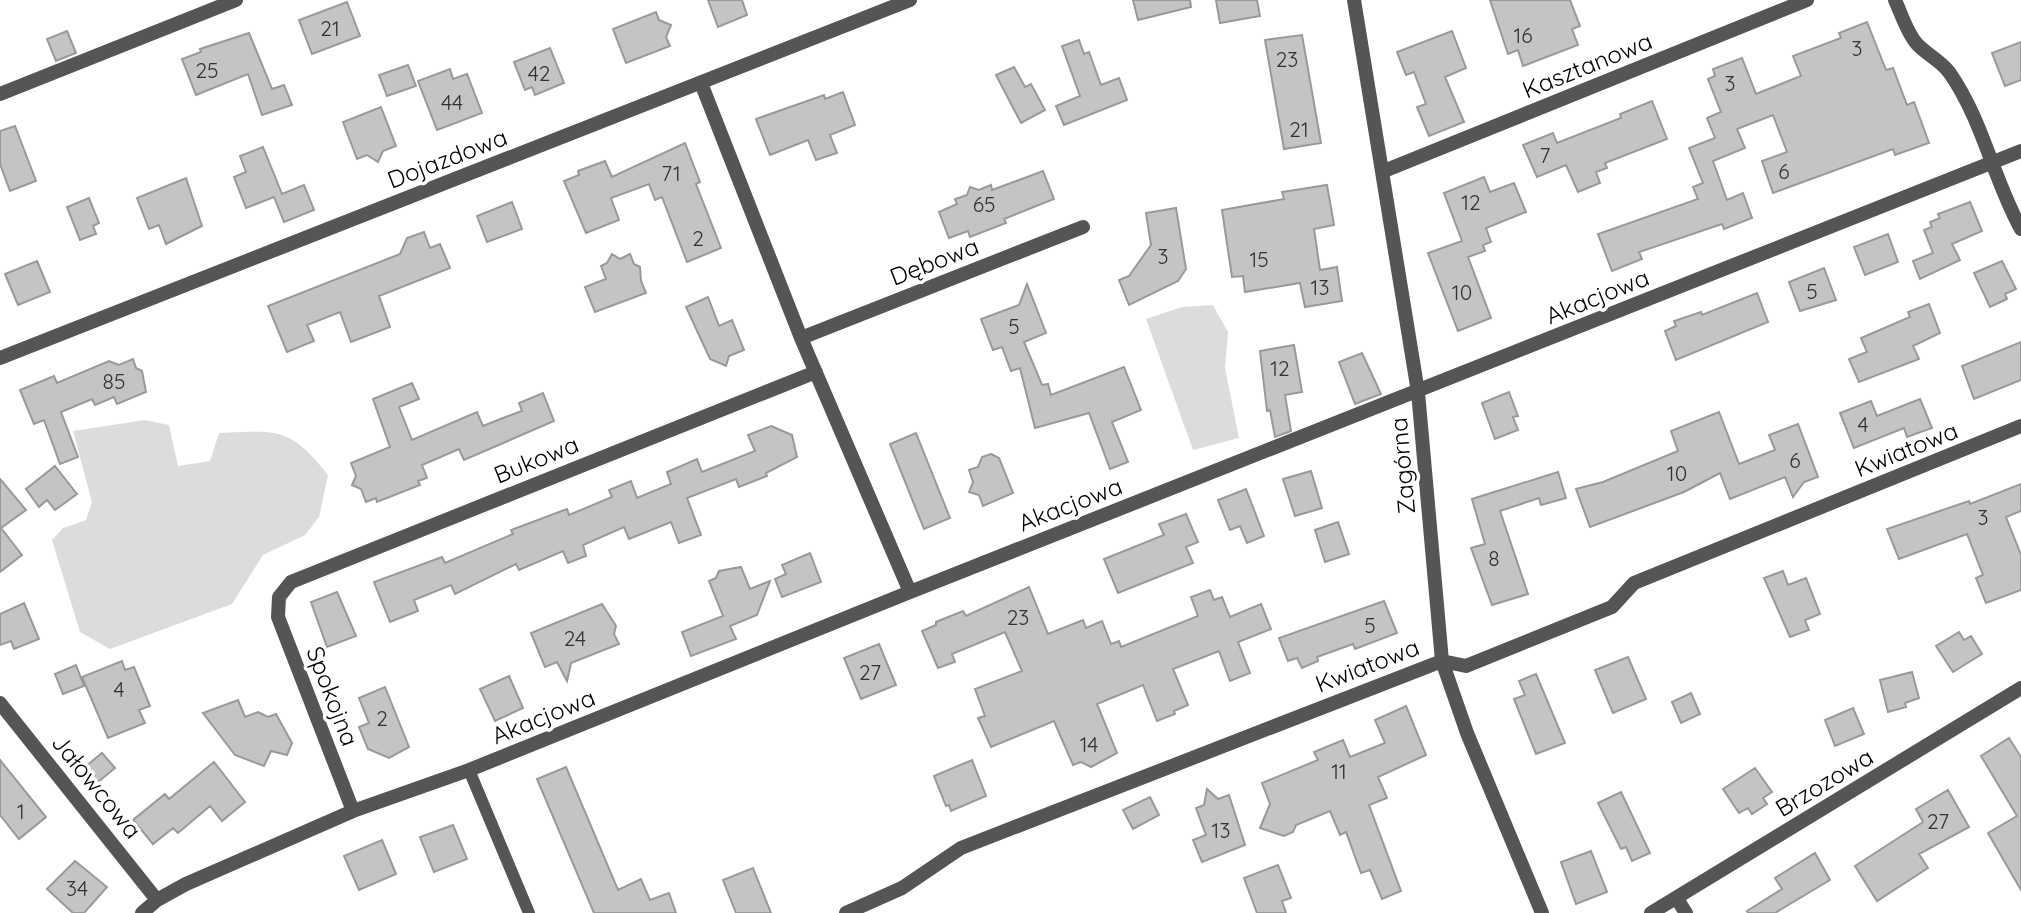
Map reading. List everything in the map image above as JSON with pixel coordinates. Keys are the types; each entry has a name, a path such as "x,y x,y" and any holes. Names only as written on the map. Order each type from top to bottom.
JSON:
{"street":[{"path":"0,94 236,0"},
{"name":"Dojazdowa","path":"0,358 910,0"},
{"name":"Zagórna","path":"1354,0 1418,392 1442,661 1467,733 1542,913"},
{"name":"Kasztanowa","path":"1384,172 1807,0"},
{"path":"1895,0 1916,44 1930,52 1949,72 1985,139 1998,183 2021,229"},
{"path":"701,83 802,338 910,592"},
{"name":"Akacjowa","path":"142,913 157,900 353,811 470,771 910,592 2021,151"},
{"name":"Dębowa","path":"802,338 1083,227"},
{"name":"Bukowa","path":"279,597 291,582 816,372"},
{"name":"Kwiatowa","path":"846,913 902,888 961,848 1442,661 1466,666 1612,607 1634,583 2021,426"},
{"name":"Spokojna","path":"279,597 278,617 353,811"},
{"name":"Brzozowa","path":"1650,913 2021,688"},
{"name":"Jałowcowa","path":"0,703 157,900"},
{"path":"1677,899 1686,913"}],"lane":[{"path":"470,771 529,913"}],"shaded area":[{"path":"1213,305 1228,332 1225,368 1239,438 1193,450 1146,319 1182,307"},
{"path":"145,420 169,425 178,466 210,461 219,433 269,432 303,447 328,475 319,517 305,535 263,555 232,604 110,649 80,632 52,540 63,528 86,520 92,502 73,431"}],"building":[{"path":"708,0 742,0 747,15 718,27"},
{"path":"1133,0 1190,0 1191,7 1138,20"},
{"path":"1216,0 1257,0 1260,16 1220,23"},
{"path":"1490,0 1570,0 1580,26 1572,29 1578,45 1523,66 1518,50 1508,54"},
{"path":"347,2 360,36 312,54 299,20"},
{"path":"656,12 659,20 671,25 666,37 670,46 626,63 613,29"},
{"path":"1867,22 1886,70 1893,68 1907,105 1914,102 1929,143 1895,155 1893,149 1773,193 1762,161 1787,152 1773,115 1737,129 1745,148 1713,161 1727,200 1743,193 1752,218 1724,229 1722,224 1639,252 1642,259 1612,271 1598,234 1698,199 1693,187 1703,183 1689,148 1715,138 1707,118 1721,112 1708,79 1715,76 1713,69 1742,58 1756,94 1801,76 1793,56 1841,38 1839,33"},
{"path":"67,31 76,53 56,61 47,39"},
{"path":"1452,31 1466,68 1445,77 1464,122 1429,136 1417,107 1426,104 1414,72 1406,75 1397,52"},
{"path":"249,33 272,89 284,85 292,105 262,115 248,74 196,95 182,59 201,52 200,49"},
{"path":"1302,35 1321,143 1284,149 1265,40"},
{"path":"1079,40 1084,54 1089,52 1101,85 1119,78 1127,100 1064,125 1056,106 1080,96 1062,46"},
{"path":"2021,42 2021,80 2005,86 1992,53"},
{"path":"550,48 564,83 535,95 532,87 525,90 514,62"},
{"path":"408,65 416,86 387,96 379,75"},
{"path":"1014,67 1025,87 1031,84 1045,110 1021,123 996,75"},
{"path":"450,69 453,79 467,74 482,113 437,130 418,81"},
{"path":"843,92 855,125 830,135 837,153 816,160 808,140 770,155 756,119 824,95 825,99"},
{"path":"1652,101 1667,139 1605,163 1607,168 1596,172 1600,183 1578,192 1566,165 1537,177 1523,145 1553,133 1557,143 1621,118 1620,114"},
{"path":"381,107 396,146 383,151 378,162 367,155 357,159 343,122"},
{"path":"15,126 36,181 10,191 0,164 0,131"},
{"path":"685,143 700,182 696,184 721,248 687,262 662,197 655,200 649,184 611,198 619,220 586,233 564,181 579,175 578,171 605,161 612,177"},
{"path":"263,147 282,194 304,185 314,210 284,222 274,197 246,208 234,177 246,172 240,156"},
{"path":"1043,171 1054,199 1004,219 1006,223 970,237 968,231 949,238 939,212 957,204 955,199 967,195 970,187 979,190 991,185 992,190"},
{"path":"1484,177 1490,192 1514,183 1526,212 1486,228 1491,242 1483,245 1485,251 1468,257 1491,318 1458,331 1428,253 1462,241 1444,193"},
{"path":"186,178 202,226 166,244 159,225 149,229 137,198"},
{"path":"1327,185 1334,225 1314,229 1320,270 1337,267 1342,301 1305,307 1300,283 1245,292 1243,276 1232,277 1222,210 1284,199 1282,192"},
{"path":"89,198 99,223 93,226 96,234 80,240 67,207"},
{"path":"512,202 522,229 487,242 477,216"},
{"path":"1970,202 1982,231 1952,244 1960,260 1920,279 1913,261 1933,253 1924,230 1932,227 1930,222 1940,218 1938,214"},
{"path":"1176,208 1186,269 1178,281 1129,305 1119,280 1129,276 1151,245 1146,213"},
{"path":"424,232 430,248 440,244 450,268 379,296 390,327 351,342 340,312 307,325 314,341 287,352 268,306 400,254 407,238"},
{"path":"1888,234 1898,262 1865,275 1854,247"},
{"path":"612,254 620,259 630,254 634,264 640,267 641,281 646,293 595,312 585,287 606,279 601,266 607,263"},
{"path":"37,261 50,292 18,305 5,274"},
{"path":"2002,261 2016,289 2005,294 2007,299 1990,307 1974,273"},
{"path":"1824,268 1836,300 1800,311 1789,282"},
{"path":"1027,284 1046,333 1024,342 1042,385 1048,384 1051,395 1124,367 1141,410 1112,422 1128,462 1110,469 1089,413 1035,428 1020,368 1011,371 1002,347 993,350 981,319 1019,305"},
{"path":"1757,293 1768,322 1676,360 1665,331 1676,326 1674,321 1701,312 1702,315"},
{"path":"708,297 719,326 732,320 744,350 729,356 726,366 710,359 686,307"},
{"path":"1929,304 1940,333 1913,346 1919,359 1859,382 1849,359 1867,352 1861,338 1910,317 1908,312"},
{"path":"2021,342 2021,380 1974,399 1962,366"},
{"path":"1294,345 1302,392 1285,395 1291,431 1275,437 1270,410 1267,411 1260,351"},
{"path":"1362,353 1381,394 1355,404 1339,362"},
{"path":"133,359 136,368 142,371 146,392 117,404 114,397 95,405 92,399 61,412 78,457 60,464 44,420 34,424 20,390 54,376 57,383 109,361 119,365"},
{"path":"412,383 419,399 399,407 412,440 477,412 483,426 522,411 519,403 543,393 554,421 464,460 459,449 422,465 427,478 418,481 420,485 377,502 376,498 366,502 361,489 352,485 356,476 351,463 390,447 373,399"},
{"path":"1509,392 1518,416 1513,417 1518,430 1495,439 1482,403"},
{"path":"1920,399 1932,428 1907,437 1904,428 1854,448 1840,413 1871,401 1877,416"},
{"path":"1719,412 1739,464 1775,450 1769,435 1798,424 1818,477 1804,482 1793,497 1785,477 1730,499 1720,473 1684,492 1590,527 1576,489 1603,482 1678,451 1671,431"},
{"path":"771,426 792,435 797,457 766,473 767,476 739,487 736,479 687,498 701,535 679,543 671,522 629,539 624,527 583,545 586,556 568,563 563,551 519,570 516,564 455,594 451,585 414,600 418,611 390,622 374,582 442,557 445,563 513,534 511,530 567,509 569,515 612,497 609,490 631,481 637,498 671,484 667,472 697,459 702,472 755,451 748,435"},
{"path":"916,433 950,518 924,529 890,444"},
{"path":"991,454 999,458 1013,493 983,506 979,495 969,492 973,482 969,470 978,467 982,457"},
{"path":"55,466 77,494 55,510 47,500 39,507 26,489"},
{"path":"1311,471 1322,508 1295,516 1283,479"},
{"path":"1558,472 1566,498 1541,505 1539,498 1500,511 1528,594 1492,605 1471,548 1485,544 1472,499"},
{"path":"0,479 26,510 1,528 22,555 0,572"},
{"path":"2021,484 2021,511 2006,517 2021,555 2021,590 1986,603 1976,578 1983,575 1967,534 1899,559 1887,529 1969,501 1970,504"},
{"path":"1246,489 1264,536 1247,543 1240,526 1230,530 1218,500"},
{"path":"1186,514 1198,542 1186,547 1193,563 1118,593 1104,559 1164,535 1159,524"},
{"path":"1338,522 1349,554 1325,562 1315,530"},
{"path":"810,553 821,582 782,597 775,579 786,574 782,565"},
{"path":"741,567 750,589 770,581 757,615 730,626 736,639 691,656 682,632 723,616 709,581 716,578 719,571"},
{"path":"1783,571 1788,585 1806,578 1820,614 1805,620 1809,630 1790,637 1764,578"},
{"path":"1029,587 1048,634 1083,620 1086,628 1102,621 1111,644 1119,641 1121,647 1198,616 1191,597 1210,590 1214,600 1222,597 1230,617 1261,604 1271,629 1238,642 1250,673 1230,681 1219,651 1173,669 1188,705 1174,711 1175,714 1157,721 1143,685 1097,704 1117,753 1091,767 1081,762 1073,765 1054,721 991,747 978,718 985,716 975,689 1022,671 1005,632 952,654 955,662 938,668 922,631 936,625 936,622 963,611 966,616"},
{"path":"337,592 356,636 327,647 311,602"},
{"path":"1384,601 1397,633 1355,649 1353,644 1317,657 1318,661 1302,668 1297,658 1288,661 1279,638"},
{"path":"24,603 39,639 14,649 11,641 0,645 0,614"},
{"path":"602,604 616,626 614,634 619,644 571,663 567,681 557,662 545,667 531,633"},
{"path":"1959,632 1964,640 1971,636 1982,654 1953,672 1936,646"},
{"path":"879,644 896,685 861,699 844,658"},
{"path":"1628,657 1646,699 1613,713 1595,670"},
{"path":"122,661 125,670 134,667 150,706 139,710 145,723 108,738 82,677"},
{"path":"76,665 84,686 63,694 55,674"},
{"path":"1912,672 1919,698 1905,703 1906,707 1888,712 1880,680"},
{"path":"1536,674 1565,743 1536,754 1514,699 1525,695 1519,681"},
{"path":"509,676 523,708 495,721 480,689"},
{"path":"385,687 409,747 389,758 368,749 359,727 369,723 359,698"},
{"path":"1691,693 1700,714 1681,723 1672,702"},
{"path":"238,700 245,717 258,712 268,717 276,714 292,743 287,755 271,751 264,766 235,755 203,713"},
{"path":"1406,706 1426,755 1378,777 1387,798 1369,805 1401,891 1382,899 1370,870 1361,873 1346,832 1340,835 1330,811 1296,825 1293,832 1284,836 1260,828 1270,804 1262,783 1318,760 1314,752 1343,740 1350,757 1385,743 1375,720"},
{"path":"1853,708 1864,734 1835,746 1825,720"},
{"path":"2009,738 2021,757 2021,890 1988,833 2017,816 1981,756"},
{"path":"102,753 115,768 98,782 85,767"},
{"path":"0,760 46,817 19,839 0,815"},
{"path":"972,760 986,796 951,811 949,805 946,806 934,776"},
{"path":"214,762 245,802 222,821 210,806 178,833 173,828 153,844 133,820 165,794 169,799"},
{"path":"566,767 618,890 641,879 650,900 669,893 676,913 594,913 537,779"},
{"path":"1755,768 1772,792 1763,798 1767,804 1752,814 1748,808 1739,813 1723,789"},
{"path":"1207,789 1218,799 1229,795 1245,845 1202,862 1193,840 1206,835 1196,808 1204,805"},
{"path":"1948,790 1969,827 1919,854 1928,868 1877,901 1855,866 1923,822 1916,809"},
{"path":"1621,792 1650,853 1632,861 1626,847 1621,849 1598,803"},
{"path":"1150,797 1159,815 1133,829 1123,810"},
{"path":"453,825 467,859 434,872 420,837"},
{"path":"382,840 396,874 359,890 344,856"},
{"path":"1591,851 1607,892 1576,904 1561,862"},
{"path":"1815,853 1830,880 1775,913 1748,913 1747,911 1782,889 1775,878"},
{"path":"75,861 107,887 84,913 73,913 47,889"},
{"path":"1278,865 1291,898 1282,901 1286,913 1257,913 1244,878"},
{"path":"753,868 771,913 736,913 723,880"}]}
